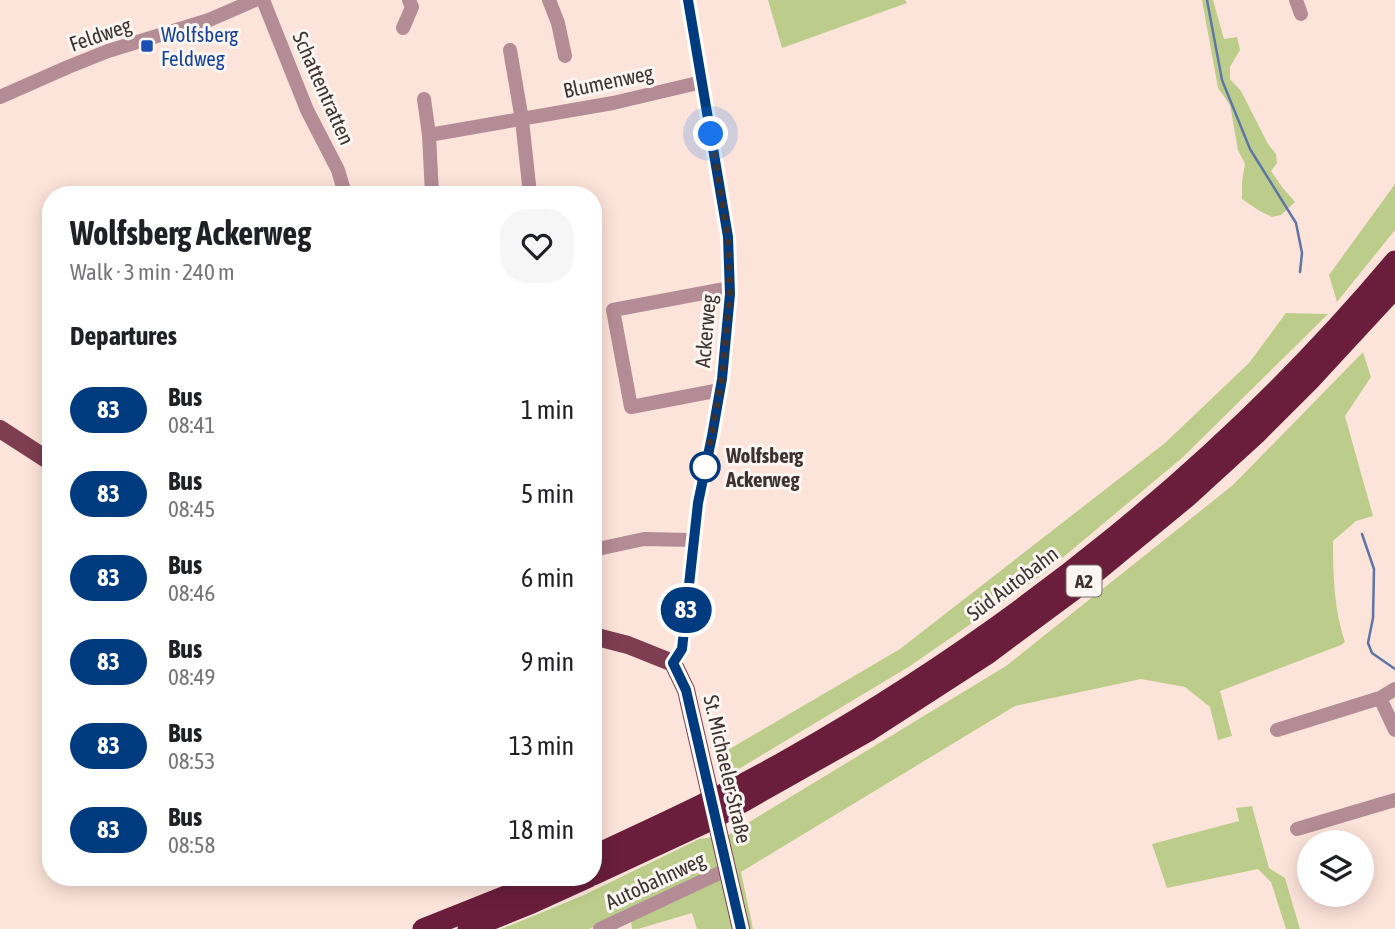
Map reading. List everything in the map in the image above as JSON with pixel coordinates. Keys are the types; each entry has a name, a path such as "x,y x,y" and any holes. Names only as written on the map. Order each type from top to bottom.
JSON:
{"highway":[{"path":"1371,289 1385,259 1395,247"},
{"name":"Süd Autobahn","path":"602,852 715,808 978,640 1069,572 1175,485 1300,366 1395,261"},
{"name":"Süd Autobahn","path":"602,870 715,808 870,730 985,655 1079,586 1187,497 1311,379 1395,288"},
{"path":"423,929 530,886"},
{"name":"Süd Autobahn","path":"468,929 570,886"}],"main road":[{"path":"0,429 42,457"},
{"path":"602,638 628,645 673,663"},
{"name":"St. Michaeler Straße","path":"673,663 686,690 741,929"}],"street":[{"name":"Feldweg","path":"0,97 108,51 209,20 255,0"},
{"name":"Schattentratten","path":"263,0 307,110 338,170 343,186"},
{"path":"403,28 412,7 410,0"},
{"path":"549,0 558,23 565,55"},
{"name":"Ackerweg","path":"673,663 682,649 698,503 720,390 730,288 728,237 688,0"},
{"path":"510,50 522,120 529,186"},
{"name":"Blumenweg","path":"429,135 613,103 702,82"},
{"path":"424,99 432,186"},
{"path":"720,390 631,407 613,310 730,288"},
{"path":"602,548 644,539 694,540"},
{"path":"1277,730 1380,698 1395,690"},
{"path":"1380,698 1395,730"},
{"path":"1297,829 1395,800"},
{"name":"Autobahnweg","path":"600,929 728,869"}],"green space":[{"path":"768,0 905,0 907,3 782,48"},
{"path":"1202,0 1213,0 1224,39 1237,37 1240,50 1230,67 1230,79 1241,91 1268,144 1276,154 1277,163 1271,171 1295,202 1281,215 1272,217 1242,199 1245,164 1238,150 1230,105 1218,88"},
{"path":"1395,184 1395,230 1337,302 1329,275"},
{"path":"1286,313 1328,314 1182,458 1043,574 910,666 727,776 721,754 900,649 1165,443 1249,363"},
{"path":"1363,352 1371,377 1345,416 1373,516 1356,521 1333,541 1336,605 1345,642 1220,691 1232,736 1218,740 1210,707 1185,687 1141,679 1015,706 741,872 753,929 697,929 692,913 632,929 630,912 589,929 501,929 584,895 699,839 728,835 1006,666 1233,485"},
{"path":"1252,806 1269,868 1285,878 1300,929 1286,929 1271,882 1258,869 1167,888 1152,844 1239,821 1236,808"}],"waterway":[{"path":"1207,0 1222,80 1250,149 1296,223 1302,253 1300,272"},
{"path":"1362,534 1374,569 1373,618 1368,643 1372,653 1395,669"}],"bus line":[{"name":"83","path":"688,0 728,237 730,294 722,379 698,503 682,649 673,663 686,690 741,929"}],"place":[{"name":"Wolfsberg Feldweg","path":"147,46"},
{"name":"Wolfsberg Ackerweg","path":"705,467"}],"route":[{"path":"705,467 722,379 730,294 728,237 711,134"}]}
